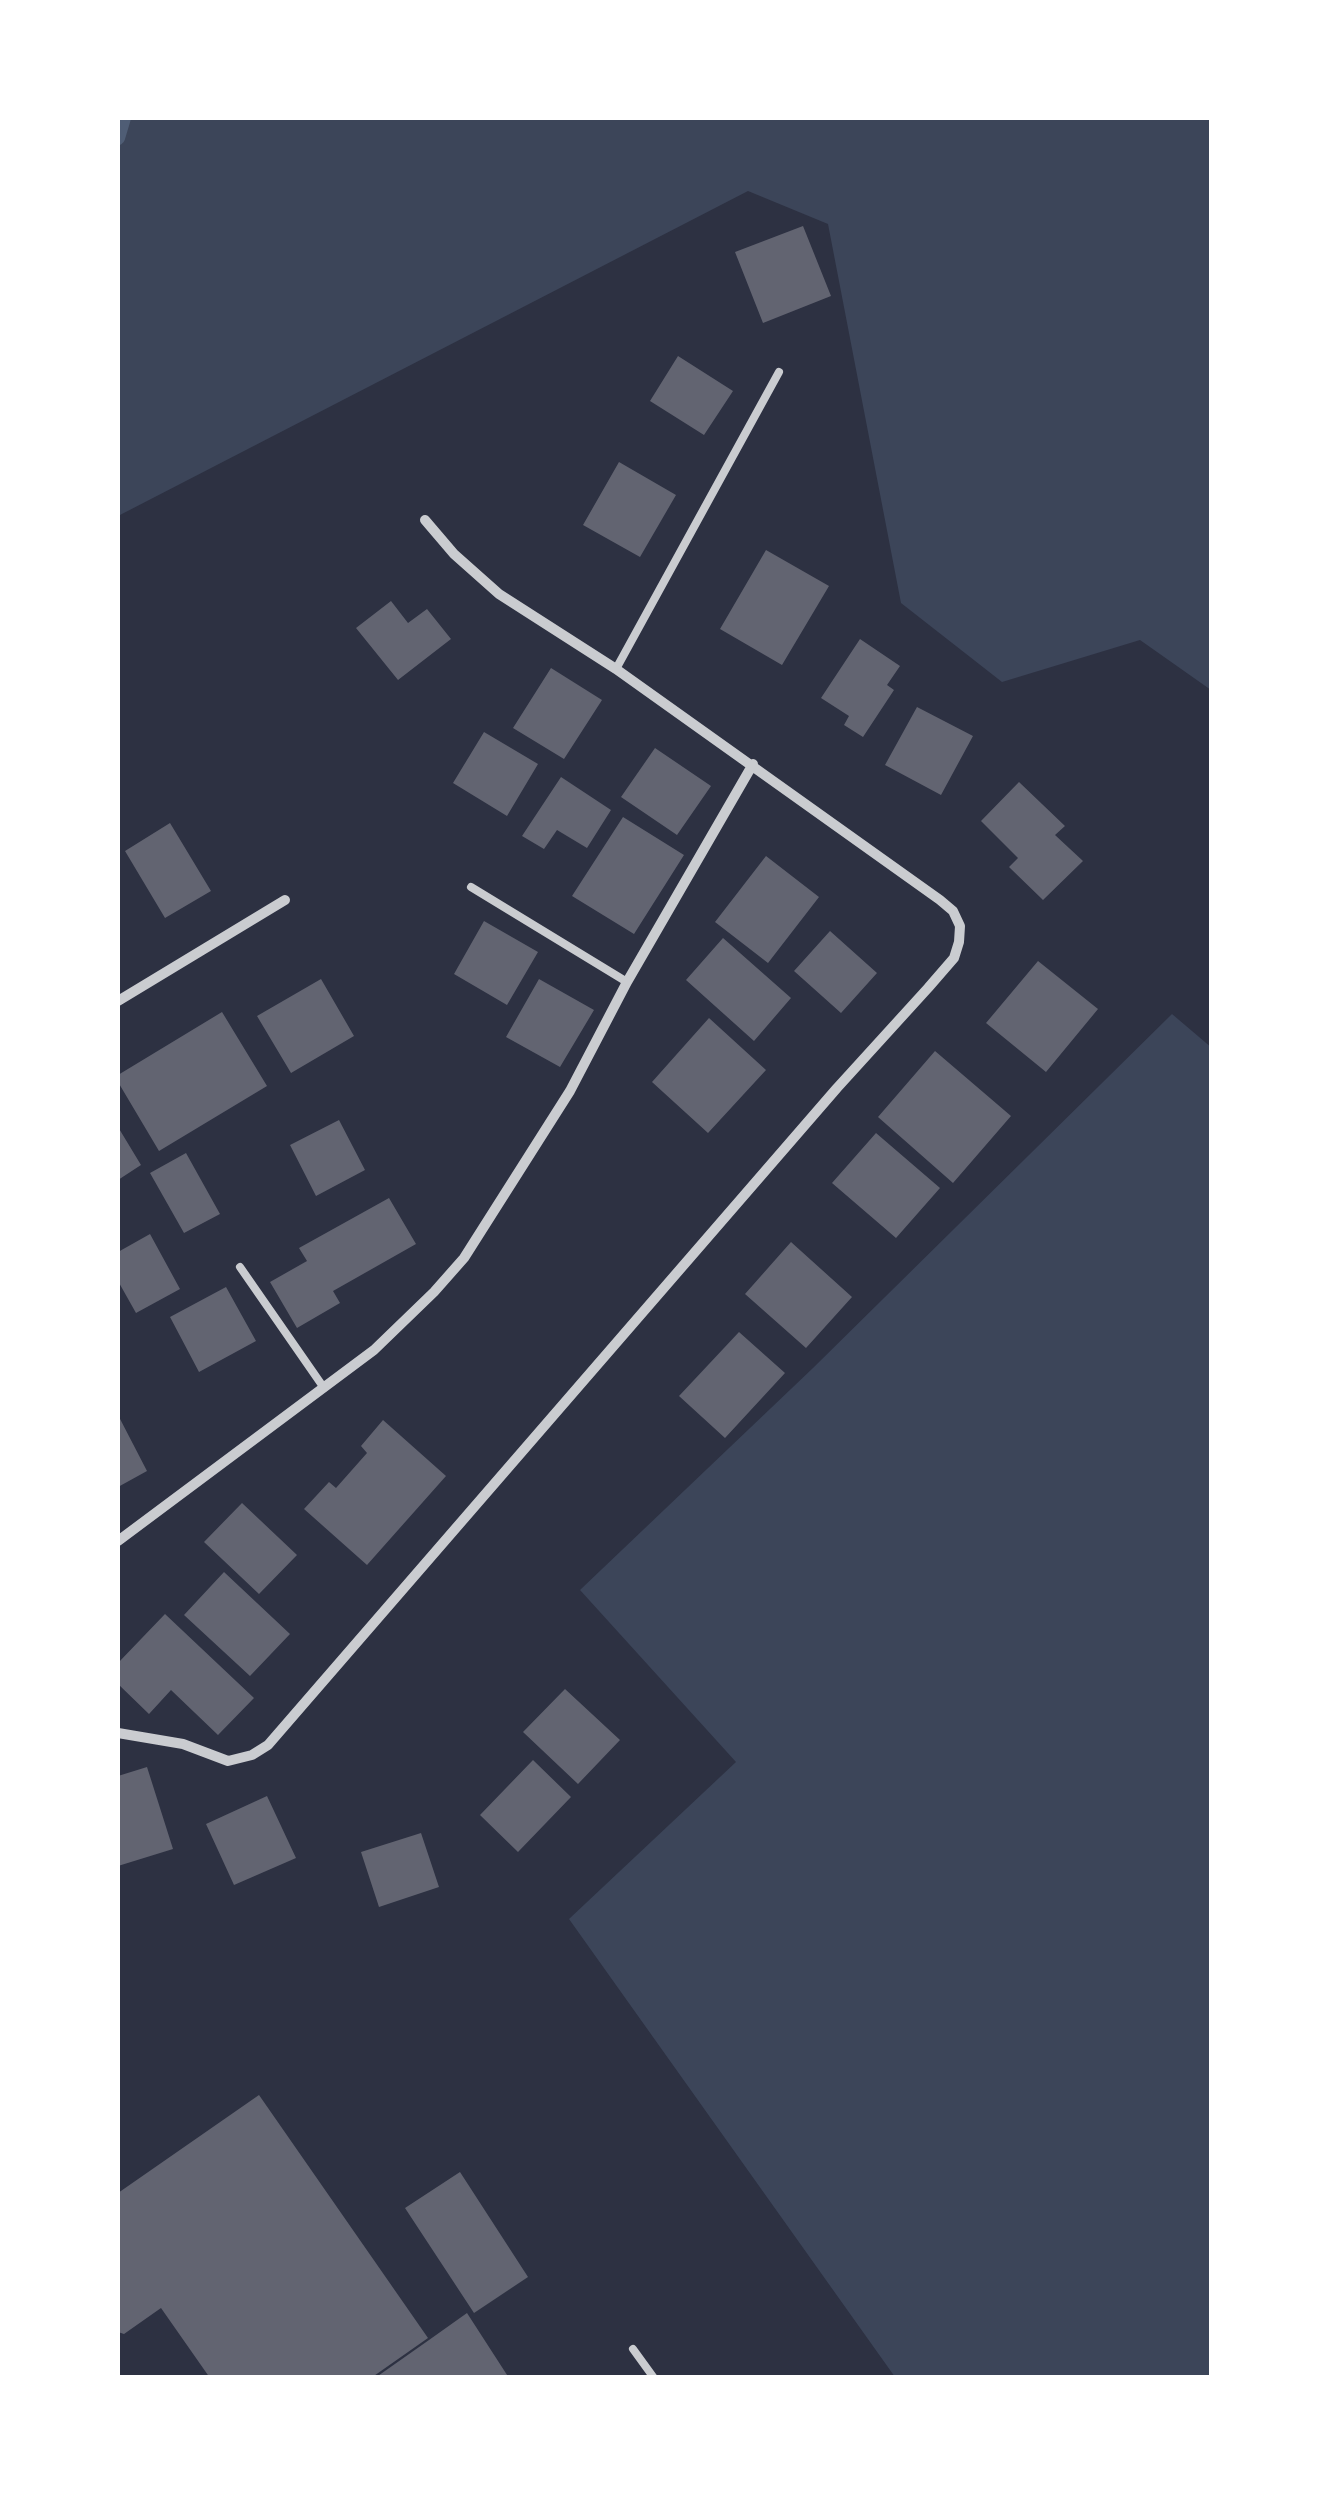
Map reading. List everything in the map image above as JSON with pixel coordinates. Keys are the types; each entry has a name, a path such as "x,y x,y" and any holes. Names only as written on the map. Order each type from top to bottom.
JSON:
{"street":[{"path":"118,1733 184,1744 228,1760 252,1755 268,1745 954,958 960,926 953,910 753,764 490,587 425,520"},
{"path":"118,1540 374,1350 464,1258 570,1091 627,982 753,764"},
{"path":"118,1001 285,900"}],"lane":[{"path":"616,669 779,372"},
{"path":"471,887 627,982"},
{"path":"240,1268 324,1388"},
{"path":"633,2350 654,2378"}],"shaded area":[{"path":"120,118 1211,118 1211,690 1140,640 1002,682 901,603 828,224 748,191 118,516"},
{"path":"1172,1014 1212,1048 1211,2377 895,2377 569,1919 736,1762 580,1590 813,1368"}],"building":[{"path":"803,226 831,296 763,323 735,252"},
{"path":"678,356 733,391 704,435 650,401"},
{"path":"619,462 676,495 640,557 583,525"},
{"path":"766,550 829,586 782,665 720,629"},
{"path":"391,601 408,623 427,609 451,639 398,680 356,628"},
{"path":"860,639 900,666 887,685 894,690 863,737 844,725 849,716 821,698"},
{"path":"551,668 602,700 564,759 513,728"},
{"path":"917,707 973,736 941,795 885,765"},
{"path":"484,732 538,764 507,816 453,783"},
{"path":"655,748 711,786 677,835 621,797"},
{"path":"561,777 611,810 587,848 557,830 544,849 522,836"},
{"path":"1019,782 1065,826 1055,835 1083,861 1043,900 1009,867 1018,858 981,821"},
{"path":"623,817 684,855 634,934 572,896"},
{"path":"170,823 211,891 165,918 125,851"},
{"path":"766,856 819,897 768,963 715,922"},
{"path":"484,921 538,952 507,1005 454,974"},
{"path":"830,931 877,973 841,1013 794,971"},
{"path":"723,938 791,998 754,1041 686,980"},
{"path":"1038,961 1098,1009 1046,1072 986,1023"},
{"path":"321,979 354,1036 291,1073 257,1016"},
{"path":"539,979 594,1010 560,1067 506,1037"},
{"path":"222,1012 267,1086 159,1151 118,1082 118,1075"},
{"path":"709,1018 766,1070 708,1133 652,1082"},
{"path":"935,1051 1011,1116 953,1183 878,1117"},
{"path":"339,1120 365,1170 316,1196 290,1145"},
{"path":"118,1127 141,1165 118,1180"},
{"path":"876,1133 940,1188 896,1238 832,1183"},
{"path":"186,1153 220,1214 184,1233 150,1173"},
{"path":"389,1198 416,1244 333,1291 340,1303 297,1328 270,1282 307,1261 299,1248"},
{"path":"150,1234 180,1289 136,1313 118,1281 118,1252"},
{"path":"791,1242 852,1297 806,1348 745,1294"},
{"path":"226,1287 256,1341 199,1372 170,1317"},
{"path":"739,1332 785,1373 725,1438 679,1396"},
{"path":"118,1415 147,1471 118,1487"},
{"path":"383,1420 446,1476 367,1565 304,1509 329,1482 336,1488 367,1453 361,1446"},
{"path":"242,1503 297,1555 259,1594 204,1542"},
{"path":"224,1572 290,1634 250,1676 184,1615"},
{"path":"165,1614 254,1698 218,1735 171,1690 149,1714 118,1684 118,1663"},
{"path":"565,1689 620,1740 578,1784 523,1732"},
{"path":"533,1760 571,1797 518,1852 480,1815"},
{"path":"147,1767 173,1849 118,1866 118,1776"},
{"path":"267,1796 296,1858 234,1885 206,1824"},
{"path":"421,1833 439,1887 379,1907 361,1852"},
{"path":"259,2095 428,2338 371,2378 210,2378 161,2308 124,2334 118,2332 118,2193"},
{"path":"460,2172 528,2277 474,2313 405,2208"},
{"path":"467,2313 509,2378 375,2378 429,2340"}],"waterway":[{"path":"118,138 124,118"}]}
